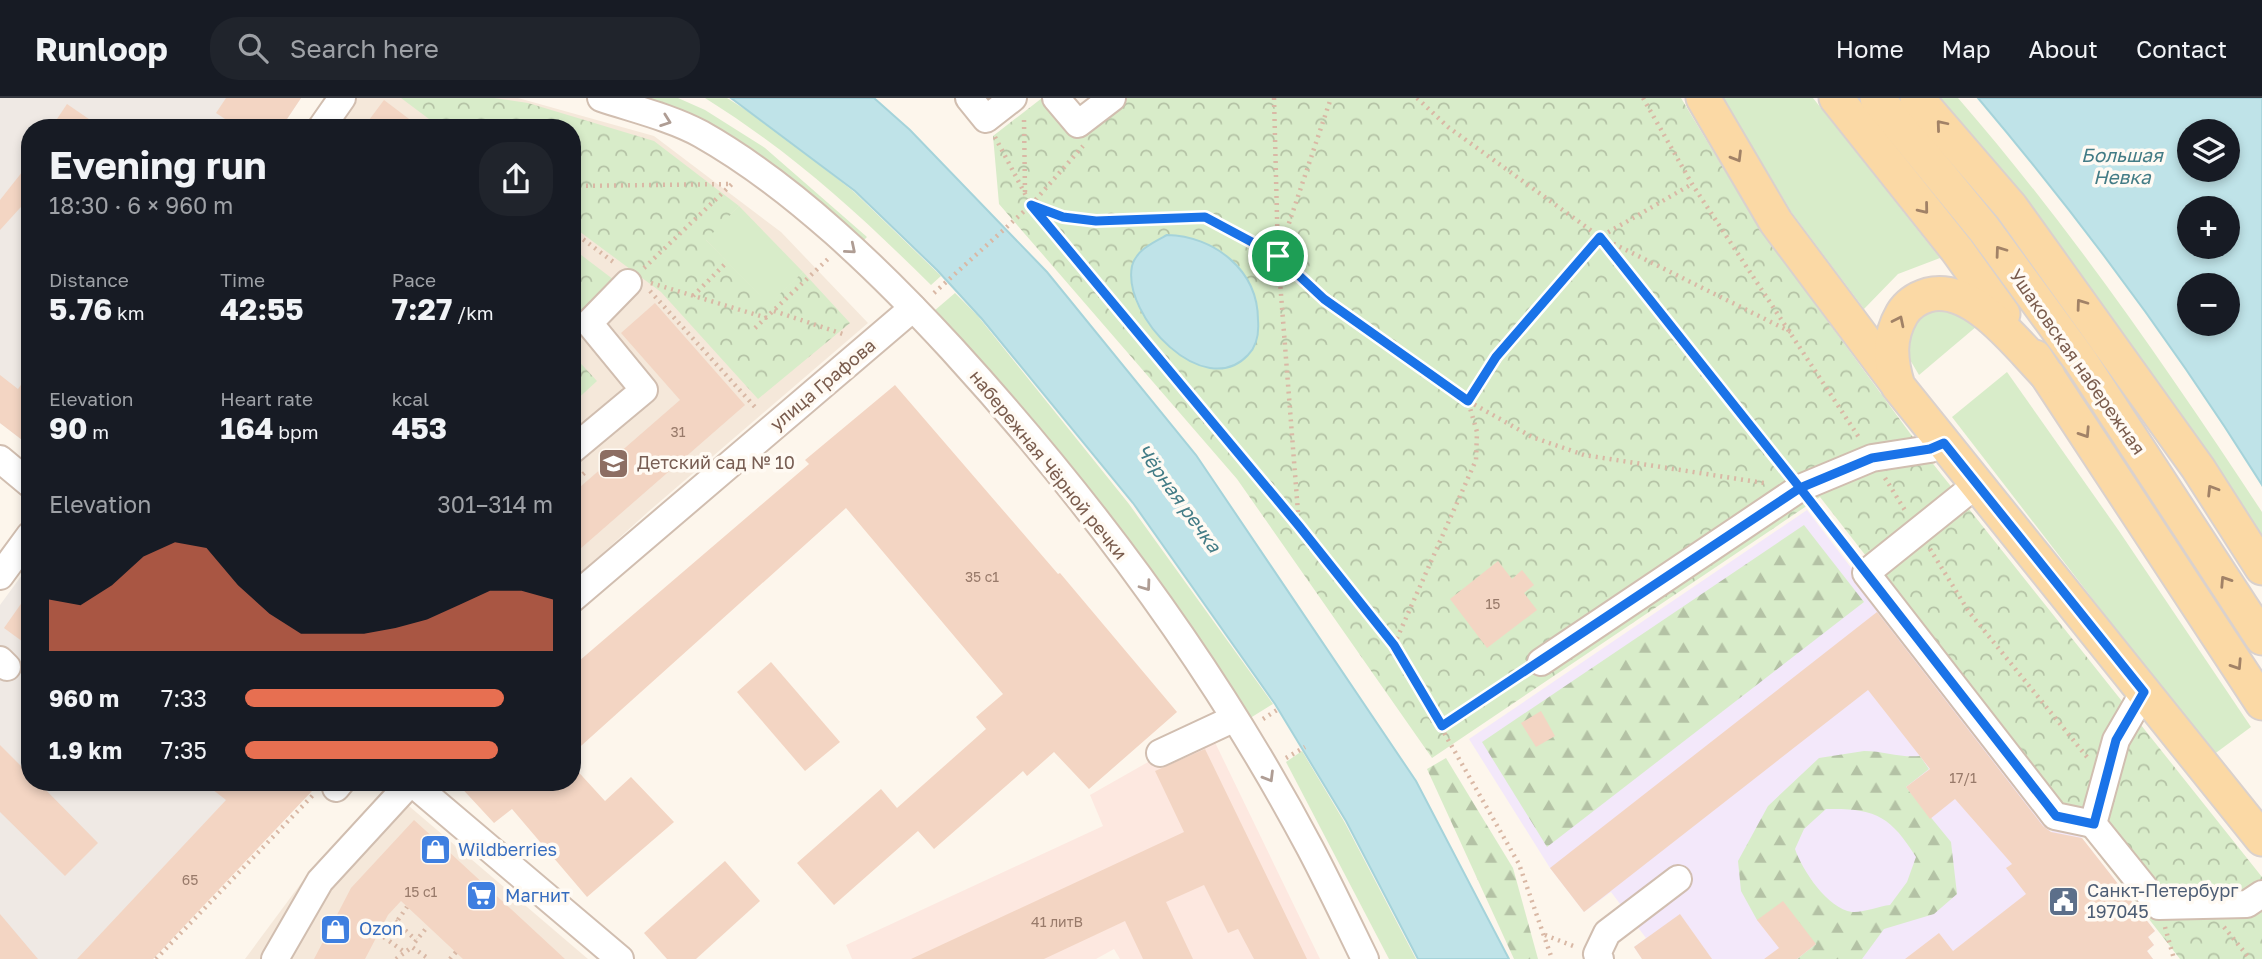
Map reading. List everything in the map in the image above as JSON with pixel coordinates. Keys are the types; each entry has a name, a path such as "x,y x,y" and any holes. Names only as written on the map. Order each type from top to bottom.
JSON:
{"main road":[{"path":"1703,98 1776,222 1898,386"},
{"name":"Ушаковская набережная","path":"1836,98 1957,250 2048,376 2262,703"},
{"name":"Ушаковская набережная","path":"1877,98 1984,229 2080,360 2262,638"},
{"path":"1917,98 2019,218 2199,468 2262,568"},
{"name":"Ушаковская набережная","path":"2048,376 1981,309 1966,299 1935,293 1919,298 1905,309 1897,322 1890,353 1898,386 2262,839"}],"street":[{"path":"327,119 342,98"},
{"name":"набережная Чёрной речки","path":"601,98 698,132 752,165 867,263 914,308 995,397 1082,500 1246,721 1365,959"},
{"path":"969,98 986,119 1018,105"},
{"path":"1056,98 1078,124 1112,98"},
{"path":"581,442 643,390 589,323 631,280"},
{"name":"улица Графова","path":"581,590 914,308"},
{"path":"1541,662 1800,488 1872,458 1923,451 1944,443"},
{"path":"0,459 21,476"},
{"path":"1977,484 1866,573 2056,816 2094,824 2159,906 2247,904 2262,894"},
{"path":"0,576 21,547"},
{"path":"2094,824 2116,740 2144,692"},
{"path":"1160,753 1246,721"},
{"path":"275,959 320,881 403,791"},
{"path":"422,791 620,959"},
{"path":"1598,957 1607,933 1678,879"}],"path":[{"path":"1274,98 1278,256 1299,526"},
{"path":"1278,256 1331,98"},
{"path":"1417,98 1448,127 1600,237 1792,333"},
{"path":"1018,105 1026,193"},
{"path":"986,119 1031,205 1299,526 1394,645 1520,864 1552,959"},
{"path":"944,288 1031,205 1090,137 1078,124"},
{"path":"631,280 752,165"},
{"path":"581,186 732,184"},
{"path":"1394,645 1476,460 1477,432 1468,401 1496,357 1600,237 1692,184"},
{"path":"1031,205 1063,217 1096,221 1205,217 1278,256 1324,299 1468,401 1532,437 1584,455 1800,488"},
{"path":"1600,237 1866,573"},
{"path":"581,238 631,280 659,298 755,407"},
{"path":"755,328 830,257"},
{"path":"693,296 727,262"},
{"path":"631,280 767,318"},
{"path":"774,311 853,337"},
{"path":"1442,726 1541,662"},
{"path":"1246,721 1280,708"},
{"path":"1283,761 1305,747"},
{"path":"156,959 327,791"},
{"path":"386,937 405,909 397,905"},
{"path":"2159,906 2174,959"},
{"path":"2208,906 2250,959"},
{"path":"395,921 416,940"},
{"path":"396,959 403,951 412,947 428,926"},
{"path":"378,933 403,951"},
{"path":"1544,935 1598,957"},
{"path":"412,947 429,959"},
{"path":"450,959 456,952"}],"shaded area":[{"path":"0,98 301,98 287,119 21,119 21,439 0,423"},
{"path":"352,98 518,98 654,136 781,232 868,323 581,573 581,119 337,119"},
{"path":"1807,510 1917,654 1914,658 2051,832 2060,825 2067,834 2074,828 2155,931 2148,937 2154,945 2147,951 2153,959 1642,959 1634,947 1646,938 1611,892 1584,912 1550,868 1469,739"},
{"path":"21,576 21,791 310,791 153,959 0,959 0,605"},
{"path":"1208,728 1320,959 1120,959 1114,949 1096,959 852,959 846,945 1103,826 1090,795"},
{"path":"387,791 391,791 588,959 245,959 308,874"}],"green space":[{"path":"401,98 494,98 528,103 654,141 739,206 706,240 769,304 803,272 850,323 758,399 661,292 581,233 581,119 429,119"},
{"path":"644,98 678,98 705,110 765,148 867,237 862,242 758,155 701,119"},
{"path":"705,98 727,98 768,124 853,191 941,276 931,285 824,185"},
{"path":"1042,98 1046,98 1077,132 1122,98 1681,98 1760,229 1926,455 2262,877 2262,959 2180,959 1820,497 1432,758 1237,479 999,204 993,136"},
{"path":"1723,98 1813,98 1940,258 1898,274 1864,309 1792,213"},
{"path":"1935,98 1958,98 2079,248 2154,352 2262,512 2262,541 2100,300 1989,160"},
{"path":"739,206 803,272 769,305 705,239"},
{"path":"581,255 618,283 581,322"},
{"path":"955,293 977,315 1129,504 1273,704 1247,720 957,336 934,311"},
{"path":"1948,304 1977,326 1919,375 1906,353 1913,318"},
{"path":"581,364 597,381 581,396"},
{"path":"2007,372 2119,531 2251,727 2213,755 1952,417"},
{"path":"1804,525 1864,602 1547,847 1482,742"},
{"path":"1302,751 1345,823 1416,959 1389,959 1286,762"},
{"path":"1864,751 1920,756 1929,769 1906,787 1951,842 1957,894 1934,914 1884,929 1862,959 1797,959 1816,944 1757,920 1741,891 1738,861 1768,806 1819,758","holes":["1826,809 1869,813 1889,823 1916,857 1907,882 1890,905 1856,912 1843,909 1817,887 1798,858 1795,849 1804,829"]},
{"path":"1446,758 1513,868 1538,959 1514,959 1427,769"}],"water":[{"name":"Чёрная речка","path":"731,98 874,98 910,130 1047,272 1196,455 1416,781 1509,959 1418,959 1346,821 1275,704 1133,503 982,319 937,270 855,191"},
{"name":"Большая Невка","path":"1978,98 2262,98 2262,485 2196,384 2091,238"},
{"path":"1167,235 1184,237 1216,249 1242,271 1250,286 1256,302 1257,339 1248,355 1230,367 1210,368 1189,361 1170,347 1153,329 1140,308 1132,286 1134,260 1141,251"}],"building":[{"path":"226,98 301,98 287,119 225,119 216,113"},
{"path":"384,100 409,119 370,119"},
{"path":"67,104 89,119 57,119"},
{"path":"21,173 21,207 0,230 0,200"},
{"path":"655,303 745,405 581,548 581,486 680,400 621,333"},
{"path":"0,375 18,389 21,385 21,439 0,423"},
{"path":"895,385 1058,574 1060,573 1177,712 1089,789 1054,752 1027,776 1023,771 934,849 918,831 834,905 797,863 881,789 897,808 986,729 976,717 1003,694 846,508 581,746 581,659 809,464 805,460"},
{"path":"1498,561 1512,579 1522,570 1534,585 1524,593 1537,610 1487,648 1450,599"},
{"path":"21,604 21,640 4,628"},
{"path":"1877,612 2043,826 2051,832 2082,838 2155,931 2148,937 2154,945 2147,951 2153,959 1905,959 1939,933 1953,951 2026,894 2006,868 2012,864 1955,799 1930,819 1906,787 1930,769 1868,690 1584,912 1550,868"},
{"path":"771,662 840,742 805,771 737,692"},
{"path":"1541,711 1555,736 1536,747 1521,723"},
{"path":"0,745 21,766 21,791 47,791 98,843 65,876 0,812"},
{"path":"1205,749 1307,959 1254,959 1238,929 1228,933 1204,885 1166,902 1193,959 1143,959 1125,921 1044,959 911,959 1184,832 1155,771"},
{"path":"581,775 605,801 631,777 674,822 587,897 512,809 494,823 464,791 581,791"},
{"path":"214,791 312,791 153,959 77,959 226,800"},
{"path":"414,820 565,959 463,959 401,901 388,915 365,959 314,959 351,888"},
{"path":"725,861 760,901 696,959 667,959 644,933"},
{"path":"1783,901 1816,944 1797,959 1764,959 1779,948 1757,920"},
{"path":"0,914 38,959 0,959"},
{"path":"1680,914 1712,959 1642,959 1634,947"}],"place":[{"name":"Детский сад № 10","path":"614,463"},
{"name":"Wildberries","path":"435,850"},
{"name":"Магнит","path":"482,896"},
{"name":"Санкт-Петербург 197045","path":"2064,901"},
{"name":"Ozon","path":"336,929"}],"route":[{"path":"1278,256 1205,217 1096,221 1063,217 1031,205 1299,526 1394,645 1442,726 1800,488 2056,816 2094,824 2116,740 2144,692 1944,443 1916,452 1872,458 1800,488 1600,237 1496,357 1468,401 1324,299 1278,256"}]}
